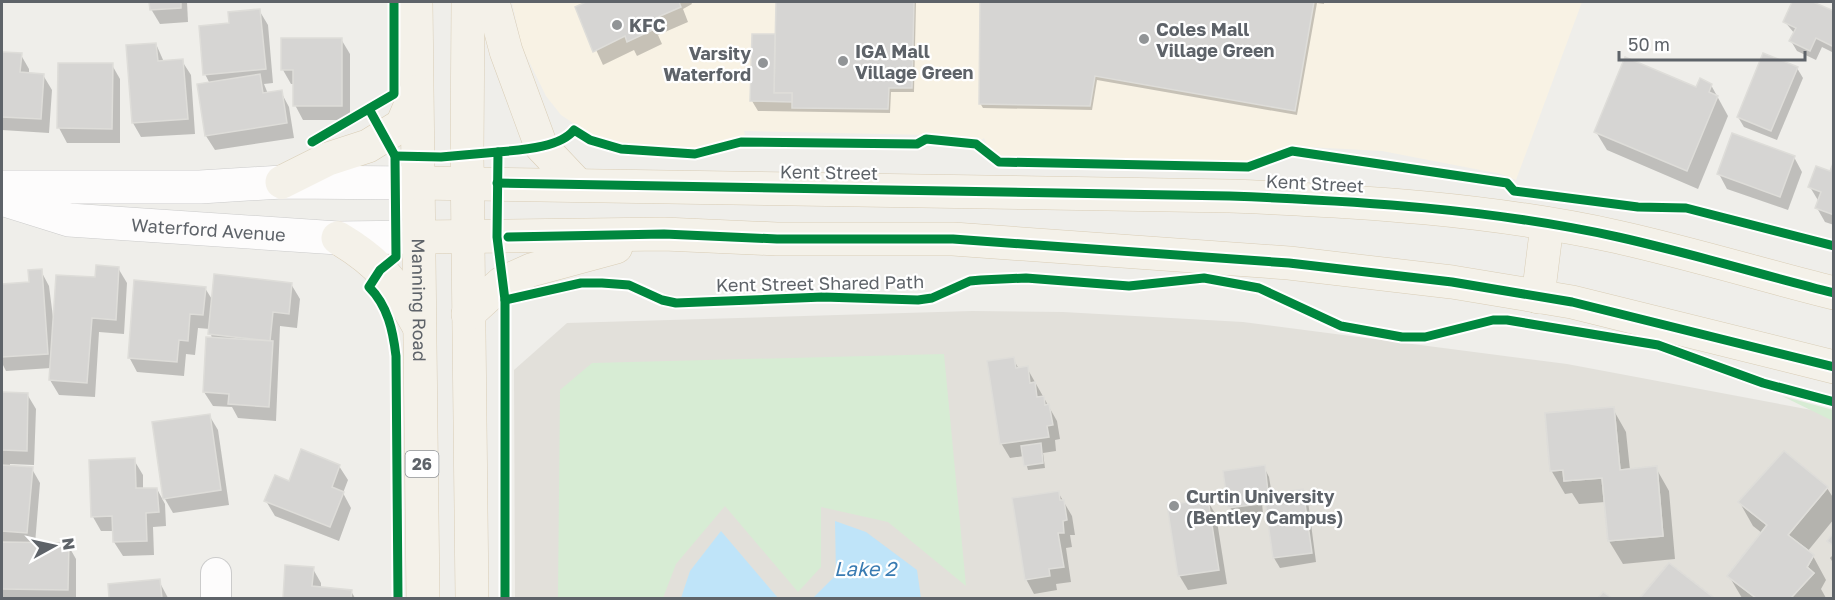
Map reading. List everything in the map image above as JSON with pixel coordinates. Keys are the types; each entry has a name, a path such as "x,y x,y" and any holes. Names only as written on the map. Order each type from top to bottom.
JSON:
{"main road":[{"name":"Manning Road","path":"416,2 423,598"},
{"path":"468,2 467,238 472,598"},
{"path":"493,2 506,51 541,146 576,183"},
{"path":"282,182 328,159 368,146 402,124 417,90"},
{"name":"Kent Street","path":"418,183 576,183 1230,195 1359,202 1464,212 1618,237 1833,293"},
{"path":"1538,297 1547,225"},
{"path":"418,237 664,234 777,239 953,239 1193,254 1452,282 1538,297 1718,337 1833,367"},
{"path":"468,314 502,283 531,270 664,234"},
{"path":"338,238 368,255 397,286 421,329"}],"street":[{"path":"2,187 200,187 282,182 418,183"},
{"name":"Waterford Avenue","path":"2,199 69,220 338,238 418,237"}],"shaded area":[{"path":"512,2 1582,2 1516,180 1501,174 1382,151 1289,146 1245,162 1001,156 987,145 984,138 972,147 930,135 744,131 745,135 704,149 639,148 610,143 594,137 561,115 546,96 522,47"},
{"name":"Curtin University (Bentley Campus)","path":"972,311 1063,312 1243,322 1567,364 1833,414 1833,598 515,598 514,370 567,323"}],"green space":[{"path":"944,354 966,586 888,522 821,507 821,567 798,592 725,506 676,564 663,598 558,598 560,390 592,363"},
{"path":"1782,396 1833,410 1833,421"}],"water":[{"name":"Lake 2","path":"835,521 866,532 917,570 921,598 813,598 836,575"},
{"path":"721,531 778,598 681,598 690,571"}],"building":[{"path":"149,2 181,2 181,8 150,10"},
{"name":"KFC","path":"586,2 679,2 681,7 651,20 655,29 627,42 625,36 593,52 575,7"},
{"name":"IGA Mall Village Green","path":"776,2 914,2 912,88 889,88 888,109 792,108 792,93 774,93"},
{"name":"Coles Mall Village Green","path":"980,2 1314,2 1295,111 1095,76 1090,106 979,104"},
{"path":"1792,2 1813,2 1834,11 1834,47 1816,38 1810,51 1789,41 1796,28 1783,22"},
{"path":"260,9 266,69 203,75 199,26 229,23 228,12"},
{"name":"Varsity Waterford","path":"752,34 775,34 774,93 792,93 792,102 750,101"},
{"path":"281,38 342,38 342,106 293,106 293,70 281,70"},
{"path":"156,43 158,61 183,59 188,119 132,123 126,45"},
{"path":"2,52 22,53 20,72 44,74 41,119 2,117"},
{"path":"1763,53 1798,67 1771,131 1737,117"},
{"path":"1625,57 1696,87 1700,78 1712,84 1709,92 1718,96 1687,171 1594,132"},
{"path":"58,63 113,63 112,129 57,128"},
{"path":"260,74 263,93 282,90 287,123 205,136 197,84"},
{"path":"1732,133 1795,156 1780,197 1717,174"},
{"path":"1834,161 1834,215 1815,208 1821,192 1808,187 1816,166 1830,171"},
{"path":"96,265 119,267 116,320 92,318 87,383 49,380 56,275 95,277"},
{"path":"42,269 48,354 2,357 2,284 29,282 28,270"},
{"path":"214,274 292,283 289,314 273,312 270,341 208,334"},
{"path":"134,280 206,287 203,315 190,314 188,341 179,340 177,362 128,358"},
{"path":"206,337 273,341 269,407 228,404 229,394 203,392"},
{"path":"1014,357 1016,368 1028,366 1030,383 1035,382 1037,397 1044,396 1045,405 1049,404 1053,425 1047,426 1049,437 1000,444 987,361"},
{"path":"2,392 28,393 27,451 2,450"},
{"path":"1614,407 1620,470 1657,466 1663,536 1608,541 1602,478 1564,481 1563,470 1550,471 1545,413"},
{"path":"1614,407 1620,470 1657,466 1663,536 1608,541 1602,478 1564,481 1563,470 1550,471 1545,413"},
{"path":"210,414 221,490 163,499 152,422"},
{"path":"1041,443 1043,463 1024,466 1021,446"},
{"path":"301,449 340,465 332,487 344,492 330,527 264,501 275,475 289,481"},
{"path":"1784,451 1828,487 1788,535 1814,555 1807,567 1814,573 1791,598 1756,598 1727,576 1767,525 1738,502"},
{"path":"1784,451 1828,487 1788,535 1814,555 1807,567 1814,573 1791,598 1756,598 1727,576 1767,525 1738,502"},
{"path":"135,458 136,488 157,488 159,512 146,513 147,541 113,542 112,516 91,517 89,460"},
{"path":"2,465 33,467 27,533 2,531"},
{"path":"1265,465 1268,492 1258,493 1259,504 1228,508 1223,471"},
{"path":"1303,489 1312,553 1273,558 1264,495"},
{"path":"1059,491 1060,500 1064,500 1067,520 1063,521 1064,533 1058,533 1064,567 1049,569 1050,576 1025,580 1012,498"},
{"path":"1208,499 1219,570 1178,576 1167,505"},
{"path":"1834,532 1834,546 1827,541"},
{"path":"1834,532 1834,546 1827,541"},
{"path":"2,542 69,543 68,590 2,589"},
{"path":"1669,563 1714,598 1640,598"},
{"path":"1669,563 1714,598 1640,598"},
{"path":"285,565 314,567 312,586 352,590 351,598 283,598"},
{"path":"160,579 162,598 109,598 108,584"},
{"path":"1603,592 1612,598 1598,598"},
{"path":"1603,592 1612,598 1598,598"}],"cycle path":[{"path":"312,142 394,94 394,2"},
{"path":"369,109 395,156 396,257 380,270 369,287 385,311 396,356 398,598"},
{"path":"505,598 505,300 497,237 498,152 549,144 568,136 574,130 590,140 621,149 695,154 741,142 917,144 926,139 976,144 999,162 1248,167 1292,151 1507,183 1514,191 1638,207 1686,208 1834,246"},
{"path":"395,156 441,157 498,152"},
{"path":"497,183 1230,196 1425,208 1570,227 1672,250 1834,293"},
{"path":"508,237 664,234 777,239 953,239 1289,263 1452,282 1572,302 1834,367"},
{"name":"Kent Street Shared Path","path":"505,300 581,283 629,285 662,300 676,303 823,297 918,300 932,298 970,281 981,280 1026,278 1129,286 1204,278 1259,288 1341,326 1402,337 1425,337 1493,320 1507,320 1658,345 1763,383 1834,402"}],"place":[{"name":"KFC","path":"617,25"},
{"name":"Coles Mall Village Green","path":"1144,39"},
{"name":"IGA Mall Village Green","path":"843,61"},
{"name":"Varsity Waterford","path":"763,63"},
{"name":"Curtin University (Bentley Campus)","path":"1174,506"}]}
